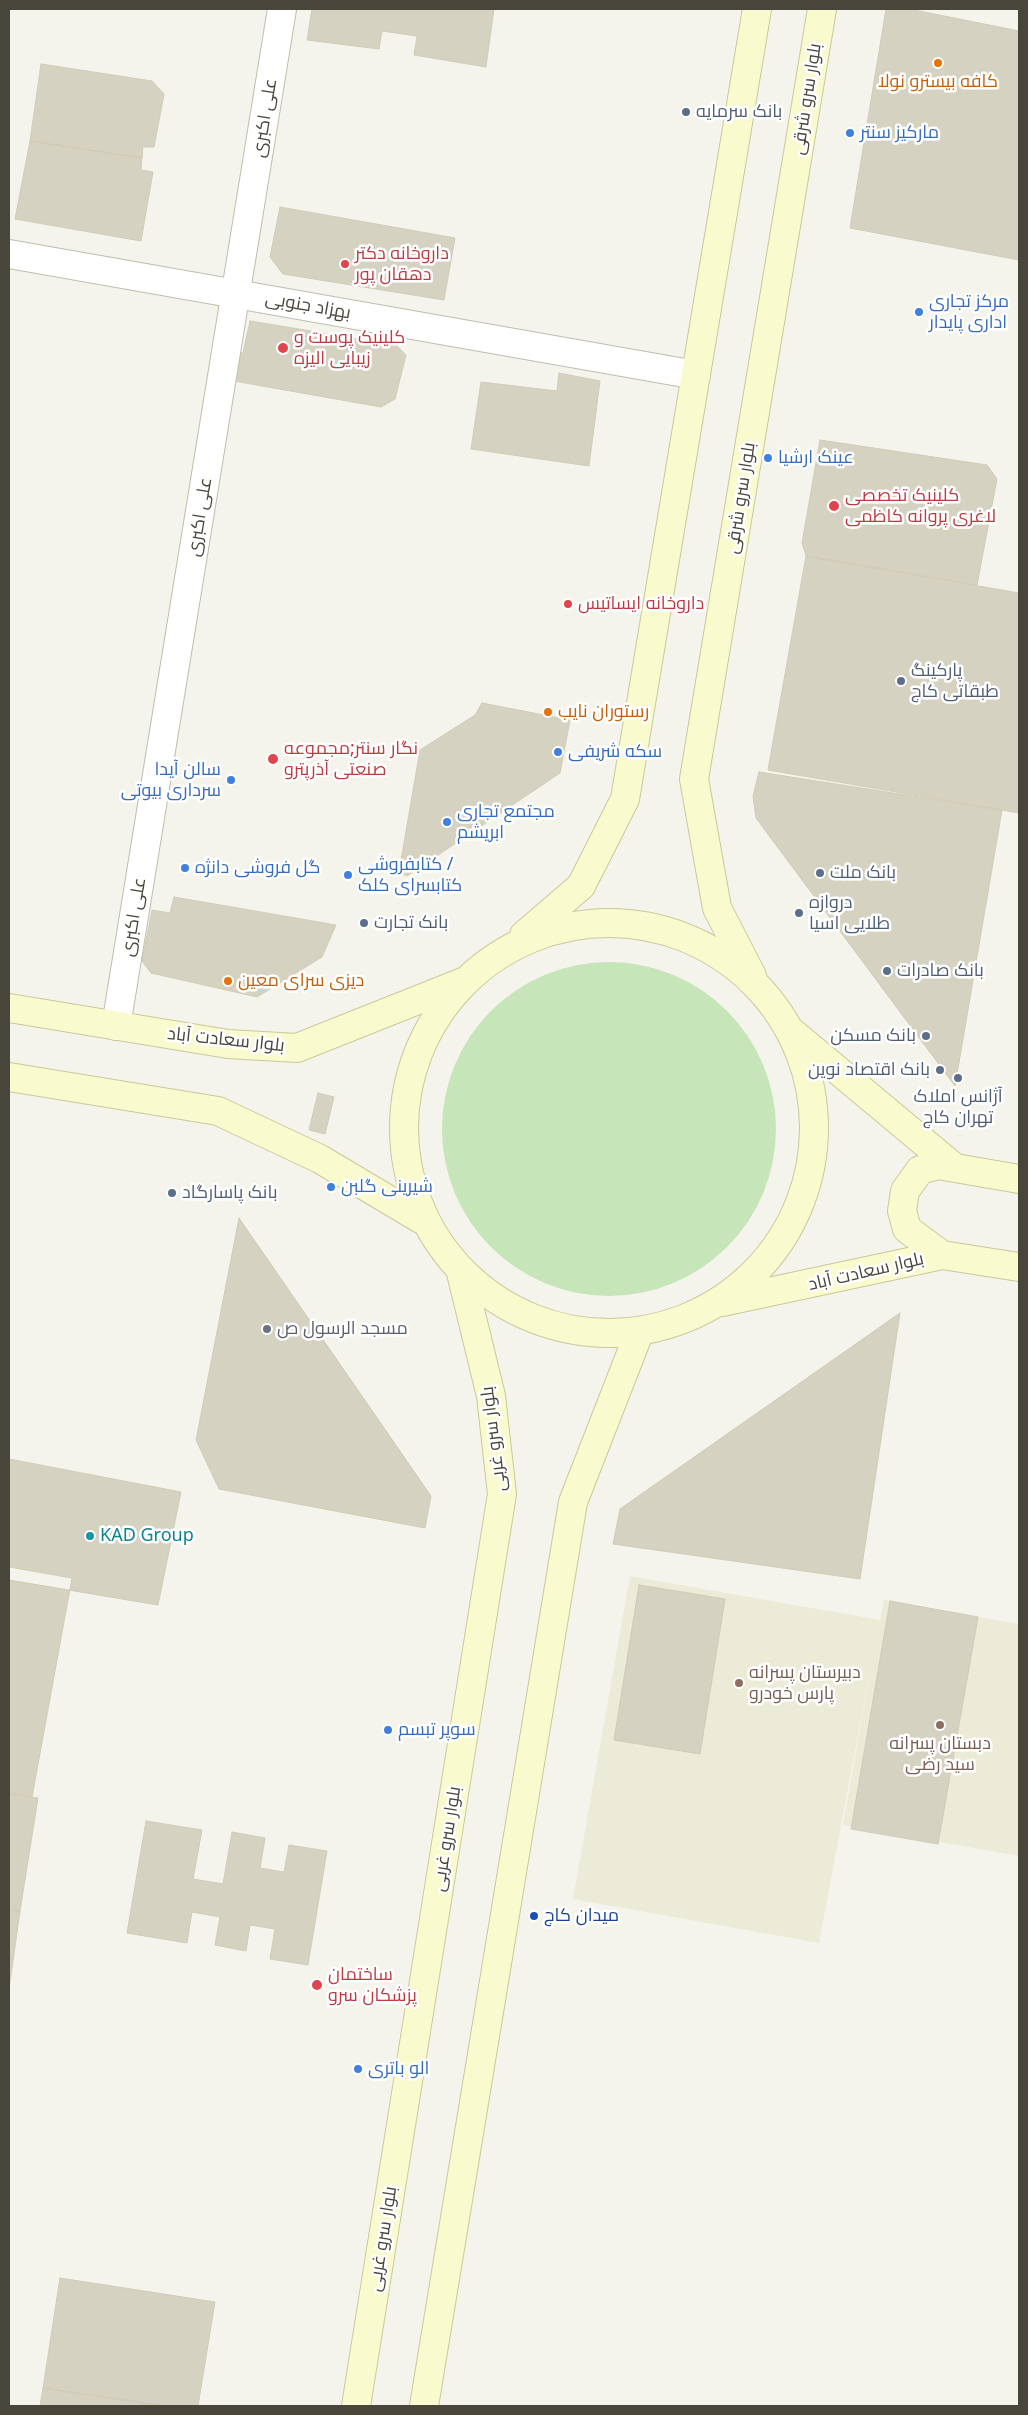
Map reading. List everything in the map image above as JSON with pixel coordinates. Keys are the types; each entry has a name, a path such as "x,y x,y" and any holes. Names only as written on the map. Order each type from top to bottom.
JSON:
{"main road":[{"path":"757,9 624,799 582,886 514,944 463,982 425,1034 405,1095 405,1160 424,1221 461,1273 514,1312 566,1330 575,1332 639,1332 702,1313 754,1275 792,1222 813,1160 813,1094 793,1033"},
{"name":"بلوار سرو شرقی","path":"754,980 717,908 694,779 822,9"},
{"path":"514,944 576,923 641,923 702,942 754,980 793,1033 955,1168"},
{"name":"بلوار سعادت آباد","path":"9,1008 228,1044 297,1048 463,982"},
{"path":"9,1077 218,1111 320,1159 424,1221"},
{"path":"942,1255 907,1229 902,1211 905,1191 920,1170 938,1165 1019,1180"},
{"name":"بلوار سعادت آباد","path":"714,1303 942,1255 1019,1267"},
{"name":"بلوار سرو غربی","path":"356,2406 502,1494 491,1396 461,1273"},
{"path":"424,2406 573,1502 639,1332"}],"street":[{"name":"علی اکبری","path":"116,1026 282,9"},
{"name":"بهزاد جنوبی","path":"9,254 696,375"}],"shaded area":[{"path":"630,1576 880,1620 884,1600 1019,1624 1019,1856 843,1825 873,1655 819,1943 573,1899"}],"green space":[{"path":"609,962 642,965 673,974 702,990 727,1011 748,1036 764,1065 773,1096 776,1129 773,1162 764,1193 748,1222 727,1247 702,1268 673,1284 642,1293 609,1296 576,1293 545,1284 516,1268 491,1247 470,1222 454,1193 445,1162 442,1129 445,1096 454,1065 470,1036 491,1011 516,990 545,974 576,965"}],"building":[{"path":"312,9 494,9 486,67 414,55 417,36 382,31 379,49 307,40"},
{"path":"886,9 1019,9 1019,260 850,228"},
{"path":"909,9 1019,9 1019,31"},
{"path":"41,64 152,81 164,94 154,147 143,147 142,158 30,141"},
{"path":"30,141 142,158 141,170 153,172 141,241 15,219"},
{"path":"280,207 455,238 444,300 283,274 270,257"},
{"path":"250,321 396,345 406,355 395,399 381,407 234,381 238,352 243,353"},
{"path":"559,373 600,381 589,466 471,449 481,382 557,391"},
{"path":"820,440 987,465 997,479 977,585 806,556 802,543"},
{"name":"پارکینگ طبقاتی کاج","path":"806,556 1019,593 1019,813 768,770"},
{"name":"مجتمع تجاری ابریشم","path":"482,703 570,720 560,773 407,876 399,872 420,750 475,715"},
{"path":"759,772 1002,810 955,1086 756,818 753,796"},
{"path":"174,897 336,925 322,957 257,997 151,973 142,961 152,910 170,913"},
{"path":"318,1093 334,1097 325,1134 309,1130"},
{"name":"مسجد الرسول ص","path":"239,1218 431,1496 425,1528 219,1489 196,1440"},
{"path":"900,1313 860,1579 613,1544 620,1509"},
{"name":"KAD Group","path":"9,1459 181,1492 158,1605 9,1580"},
{"path":"9,1567 72,1578 32,1797 9,1793"},
{"path":"639,1585 725,1599 700,1754 614,1740"},
{"path":"890,1601 978,1617 938,1844 851,1829"},
{"path":"9,1794 38,1798 20,1911 9,1910"},
{"path":"146,1821 202,1830 193,1879 223,1884 232,1832 265,1838 260,1868 284,1872 289,1845 327,1851 308,1965 270,1959 275,1929 250,1925 246,1951 215,1945 220,1917 192,1912 187,1943 127,1933"},
{"path":"9,1910 20,1911 9,1989"},
{"path":"60,2278 215,2302 198,2406 164,2406 43,2388"},
{"path":"43,2388 164,2406 40,2406"}],"place":[{"name":"کافه بیسترو نولا","path":"938,63"},
{"name":"بانک سرمایه","path":"686,112"},
{"name":"مارکیز سنتر","path":"850,133"},
{"name":"داروخانه دکتر دهقان پور","path":"345,264"},
{"name":"مرکز تجاری اداری پایدار","path":"919,312"},
{"name":"کلینیک پوست و زیبایی الیزه","path":"283,348"},
{"name":"عینک ارشیا","path":"768,458"},
{"name":"کلینیک تخصصی لاغری پروانه کاظمی","path":"834,506"},
{"name":"داروخانه ایساتیس","path":"568,604"},
{"name":"پارکینگ طبقاتی کاج","path":"901,681"},
{"name":"رستوران نایب","path":"548,712"},
{"name":"سکه شریفی","path":"558,752"},
{"name":"نگار سنتر;مجموعه صنعتی آذرپترو","path":"273,759"},
{"name":"سالن آیدا سرداری بیوتی","path":"231,780"},
{"name":"مجتمع تجاری ابریشم","path":"447,822"},
{"name":"گل فروشی دانژه","path":"185,868"},
{"name":"بانک ملت","path":"820,873"},
{"name":"کتابفروشی / کتابسرای کلک","path":"348,875"},
{"name":"دروازه طلایی اسیا","path":"799,913"},
{"name":"بانک تجارت","path":"364,923"},
{"name":"بانک صادرات","path":"887,971"},
{"name":"دیزی سرای معین","path":"228,981"},
{"name":"بانک مسکن","path":"926,1036"},
{"name":"بانک اقتصاد نوین","path":"940,1070"},
{"name":"آژانس املاک تهران کاج","path":"958,1078"},
{"name":"شیرینی گلبن","path":"331,1187"},
{"name":"بانک پاسارگاد","path":"172,1193"},
{"name":"مسجد الرسول ص","path":"267,1329"},
{"name":"KAD Group","path":"90,1536"},
{"name":"دبیرستان پسرانه پارس خودرو","path":"739,1683"},
{"name":"دبستان پسرانه سید رضی","path":"940,1725"},
{"name":"سوپر تبسم","path":"388,1730"},
{"name":"میدان کاج","path":"534,1916"},
{"name":"ساختمان پزشکان سرو","path":"317,1985"},
{"name":"الو باتری","path":"358,2069"}]}
